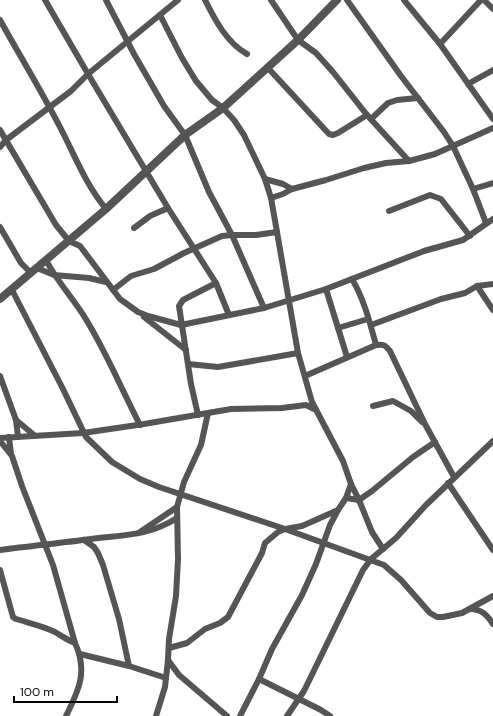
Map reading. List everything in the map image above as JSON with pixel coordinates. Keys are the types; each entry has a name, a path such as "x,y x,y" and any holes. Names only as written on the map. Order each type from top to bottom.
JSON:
{"street":[{"path":"45,0 146,172 216,283 229,315"},
{"path":"106,0 164,106 186,135 209,192 232,235 264,308"},
{"path":"0,147 6,140 71,91 88,74 178,0"},
{"path":"206,0 214,19 238,49 246,54"},
{"path":"271,0 298,40 316,53 369,117 409,161"},
{"path":"347,0 453,146 473,189 486,223"},
{"path":"404,0 440,44 493,119"},
{"path":"440,44 482,0 493,9"},
{"path":"0,299 106,209 186,135 223,108 268,68 298,40 333,2"},
{"path":"160,15 182,58 196,81 212,100 223,108 234,120 244,136 265,179 271,198 290,300 298,353 314,409 343,461 351,484 372,532 383,549"},
{"path":"0,20 49,108 85,178 98,200 106,209"},
{"path":"268,68 329,134 333,135 369,117 388,103 397,100 418,98"},
{"path":"468,84 493,70"},
{"path":"271,198 292,189 352,171 377,165 409,161 435,154 493,128"},
{"path":"0,130 56,225 69,241 80,246 120,299 186,350"},
{"path":"265,179 292,189"},
{"path":"473,189 493,183"},
{"path":"389,211 430,195 441,199 470,236"},
{"path":"134,228 150,216 168,208"},
{"path":"138,312 157,319 181,325 264,308 326,289 424,251 451,244 470,236 493,219"},
{"path":"0,227 20,262 34,271 54,275 89,278 106,282"},
{"path":"113,290 130,276 154,269 184,253 195,250 222,236 256,235 277,232"},
{"path":"46,260 54,275 79,308 100,343 140,424"},
{"path":"358,290 359,276"},
{"path":"352,279 358,290 371,325 376,345"},
{"path":"198,415 181,325 179,306 183,300 216,283"},
{"path":"371,325 441,299 465,293 477,286 493,284"},
{"path":"477,286 493,310"},
{"path":"326,289 346,357"},
{"path":"12,290 57,377 83,433 89,441 112,462 140,479 159,487 371,559 389,568 430,613 437,617 452,615 470,609 493,596"},
{"path":"338,328 368,319"},
{"path":"305,376 376,345 383,344 386,346 390,351 425,424 454,477"},
{"path":"188,364 218,367 298,353"},
{"path":"0,376 16,420 18,437"},
{"path":"306,405 310,396"},
{"path":"373,406 393,401 411,411 425,424"},
{"path":"12,456 0,439 34,435 83,433 231,409 282,408 306,405 314,409"},
{"path":"156,716 165,688 169,639 176,596 178,576 177,507 184,482 201,445 208,413"},
{"path":"16,420 34,435"},
{"path":"9,437 12,456 18,476 58,582 75,643 80,654 81,678 66,716"},
{"path":"287,716 300,699 332,637 363,570 371,559 396,538 454,477 493,441"},
{"path":"346,498 359,500 372,491 413,456 435,442"},
{"path":"448,483 493,550"},
{"path":"240,716 272,649 302,595 316,564 323,542 338,510 346,498 351,484"},
{"path":"137,534 177,507"},
{"path":"169,648 187,643 205,629 228,618 262,553 265,543 285,529 302,526 338,510"},
{"path":"0,550 137,534 165,526 176,518"},
{"path":"165,526 177,531"},
{"path":"84,540 94,547 103,565 119,619 129,666"},
{"path":"0,570 14,617 16,619 41,626 75,643"},
{"path":"470,609 478,609 485,613 493,624"},
{"path":"80,654 129,666 166,678"},
{"path":"168,660 179,675 227,716"},
{"path":"259,679 300,699 330,716"}]}
